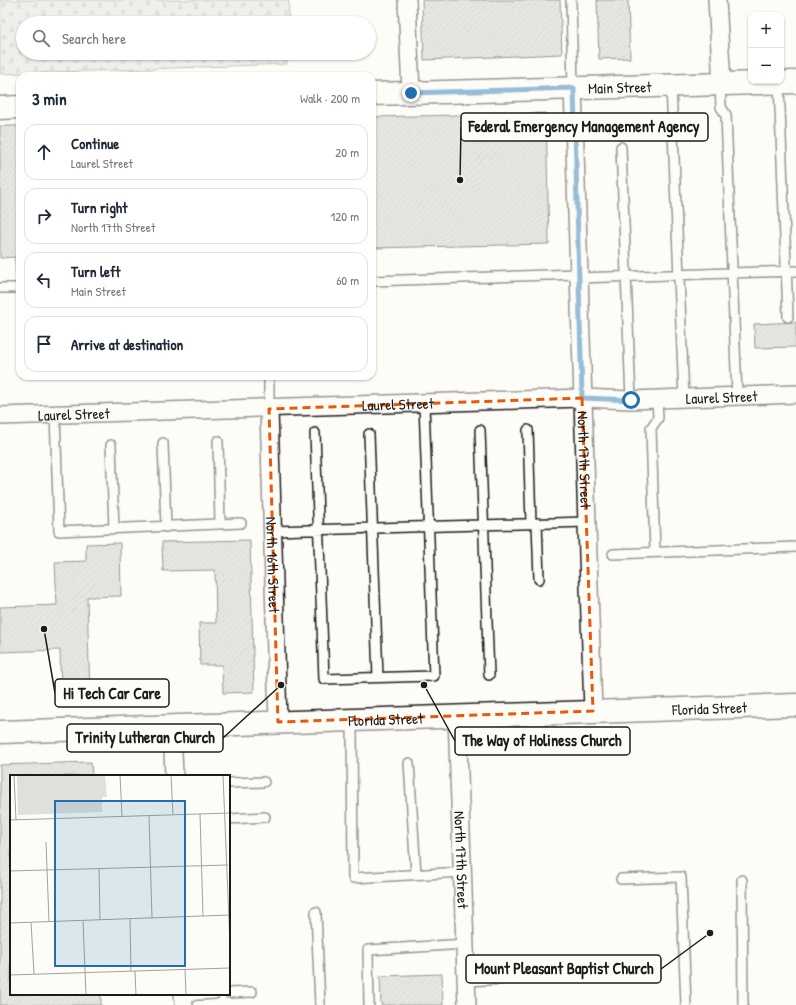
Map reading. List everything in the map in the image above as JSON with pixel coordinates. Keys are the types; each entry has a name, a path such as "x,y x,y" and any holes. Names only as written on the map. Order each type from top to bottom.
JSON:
{"main road":[{"name":"Main Street","path":"376,94 787,82"},
{"path":"0,108 16,107"},
{"name":"Florida Street","path":"0,732 796,704"}],"street":[{"path":"407,0 411,93"},
{"path":"717,0 721,84"},
{"name":"North 17th Street","path":"574,88 578,276 592,711"},
{"name":"Laurel Street","path":"0,416 269,409 582,398 631,400 796,394"},
{"name":"North 16th Street","path":"269,409 278,722"},
{"name":"North 17th Street","path":"457,716 464,872 467,1005"},
{"path":"172,727 174,775"}],"lane":[{"path":"571,0 574,88"},
{"path":"787,82 791,271 788,317"},
{"path":"721,84 721,107 726,116 737,396"},
{"path":"671,85 684,398"},
{"path":"621,147 631,400"},
{"path":"376,281 678,275 791,271"},
{"path":"0,288 16,288"},
{"path":"269,380 269,409"},
{"path":"655,552 651,428 658,418 657,399"},
{"path":"316,434 324,679 434,676 424,404"},
{"path":"55,415 59,531 241,524"},
{"path":"480,430 489,675"},
{"path":"528,430 539,579"},
{"path":"370,434 378,677"},
{"path":"218,441 220,524"},
{"path":"163,443 166,527"},
{"path":"111,445 114,529"},
{"path":"272,531 586,522"},
{"path":"613,554 796,547"},
{"path":"352,719 352,878 464,872"},
{"path":"409,763 416,874"},
{"path":"230,783 264,782"},
{"path":"230,819 264,817"},
{"path":"621,879 680,876 686,1005"},
{"path":"742,880 743,1005"},
{"path":"316,912 320,1005"},
{"path":"369,1005 368,950 466,944"},
{"path":"467,981 544,977"},
{"path":"230,993 252,992"},
{"path":"184,998 207,995"}],"highlighted area":[{"path":"582,398 593,711 278,722 269,409"}],"green space":[{"path":"0,0 289,0 288,16 16,16 16,60 287,60 287,64 57,72 16,72 16,73 0,74"}],"building":[{"path":"422,0 560,0 562,54 424,60"},
{"path":"597,0 628,0 630,58 599,59"},
{"path":"546,113 549,244 376,248 376,117"},
{"path":"0,126 16,126 16,274 15,257 0,258"},
{"path":"796,322 796,347 755,348 754,324"},
{"path":"250,540 254,692 223,693 222,665 200,665 199,623 216,623 215,570 163,571 162,542"},
{"path":"120,543 121,596 87,597 90,697 61,698 60,650 0,652 0,607 57,605 55,562 86,561 86,544"},
{"path":"91,762 92,775 10,775 10,995 101,995 101,1005 0,1005 0,765"},
{"path":"442,974 443,1005 381,1005 380,976"}],"place":[{"name":"Federal Emergency Management Agency","path":"460,180"},
{"name":"Hi Tech Car Care","path":"44,629"},
{"name":"Trinity Lutheran Church","path":"281,685"},
{"name":"The Way of Holiness Church","path":"424,685"},
{"name":"Mount Pleasant Baptist Church","path":"710,933"}],"route":[{"path":"411,93 574,88 582,398 631,400"}]}
